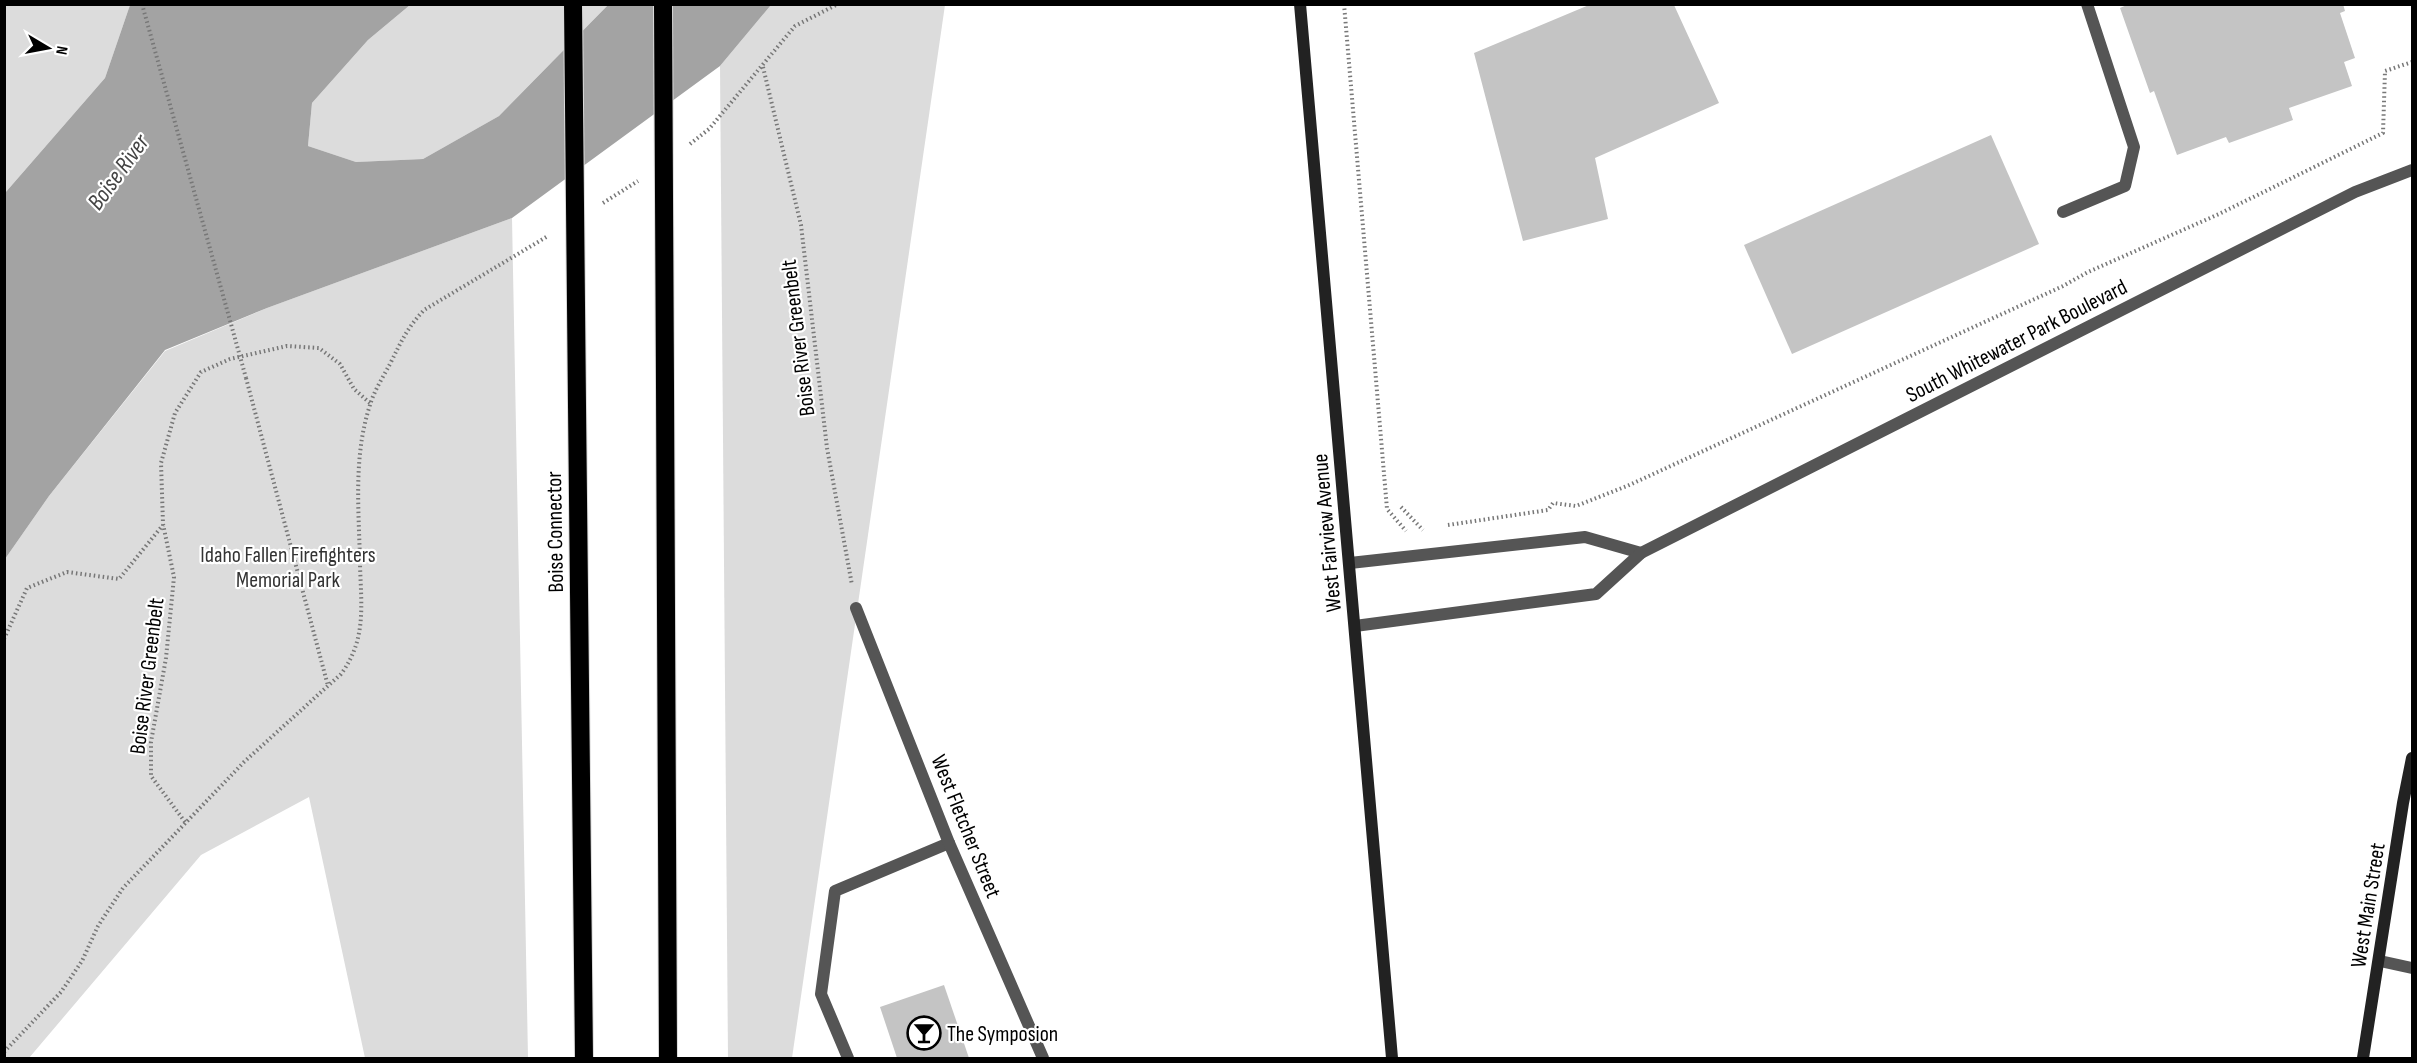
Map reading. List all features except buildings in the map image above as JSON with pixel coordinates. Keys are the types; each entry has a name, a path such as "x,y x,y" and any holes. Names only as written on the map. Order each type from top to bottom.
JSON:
{"highway":[{"name":"Boise Connector","path":"573,4 584,1059"},
{"path":"663,4 668,1059"}],"main road":[{"name":"West Fairview Avenue","path":"1300,4 1392,1059"},
{"name":"West Main Street","path":"2363,1059 2408,804 2412,758"}],"street":[{"path":"2062,212 2126,186 2134,147 2087,4"},
{"name":"South Whitewater Park Boulevard","path":"1355,626 1596,594 1641,553 2355,192 2412,170"},
{"path":"1350,562 1585,537 1641,553"},
{"name":"West Fletcher Street","path":"856,608 949,843 1043,1059"},
{"path":"848,1059 821,994 835,891 949,843"},
{"path":"2380,961 2412,968"}],"path":[{"path":"142,4 246,378 328,686"},
{"path":"1344,4 1387,508 1426,555"},
{"path":"1442,526 1548,510 1553,503 1576,506 1627,486 2063,286 2088,272 2219,214 2383,132 2385,71 2412,62"},
{"name":"Boise River Greenbelt","path":"763,66 801,225 827,448 856,608"},
{"name":"Boise River Greenbelt","path":"4,1052 61,992 82,961 98,926 123,888 258,749 328,686 351,661 359,641 362,614 358,461 362,432 370,403 354,389 340,364 319,348 288,346 230,359 201,372 175,413 161,463 163,524 174,577 166,658 151,742 152,776 185,822"},
{"path":"1401,507 1423,531 1433,529"},
{"name":"Boise River Greenbelt","path":"4,639 27,588 67,572 119,579 163,524"}],"green space":[{"path":"5,5 130,5 105,78 5,193"},
{"path":"410,5 608,5 499,116 423,159 356,162 308,146 312,103 368,40"},
{"path":"771,5 945,5 792,1058 728,1058 720,66"},
{"name":"Idaho Fallen Firefighters Memorial Park","path":"512,218 528,1058 365,1058 309,797 201,855 29,1058 5,1058 5,559 49,496 165,351 267,308"}],"water":[{"name":"Boise River","path":"130,5 410,5 368,40 312,103 308,146 356,162 423,159 499,116 608,5 771,5 720,66 512,218 267,308 165,350 49,496 5,559 5,193 105,78"}],"place":[{"name":"The Symposion","path":"924,1033"}]}
